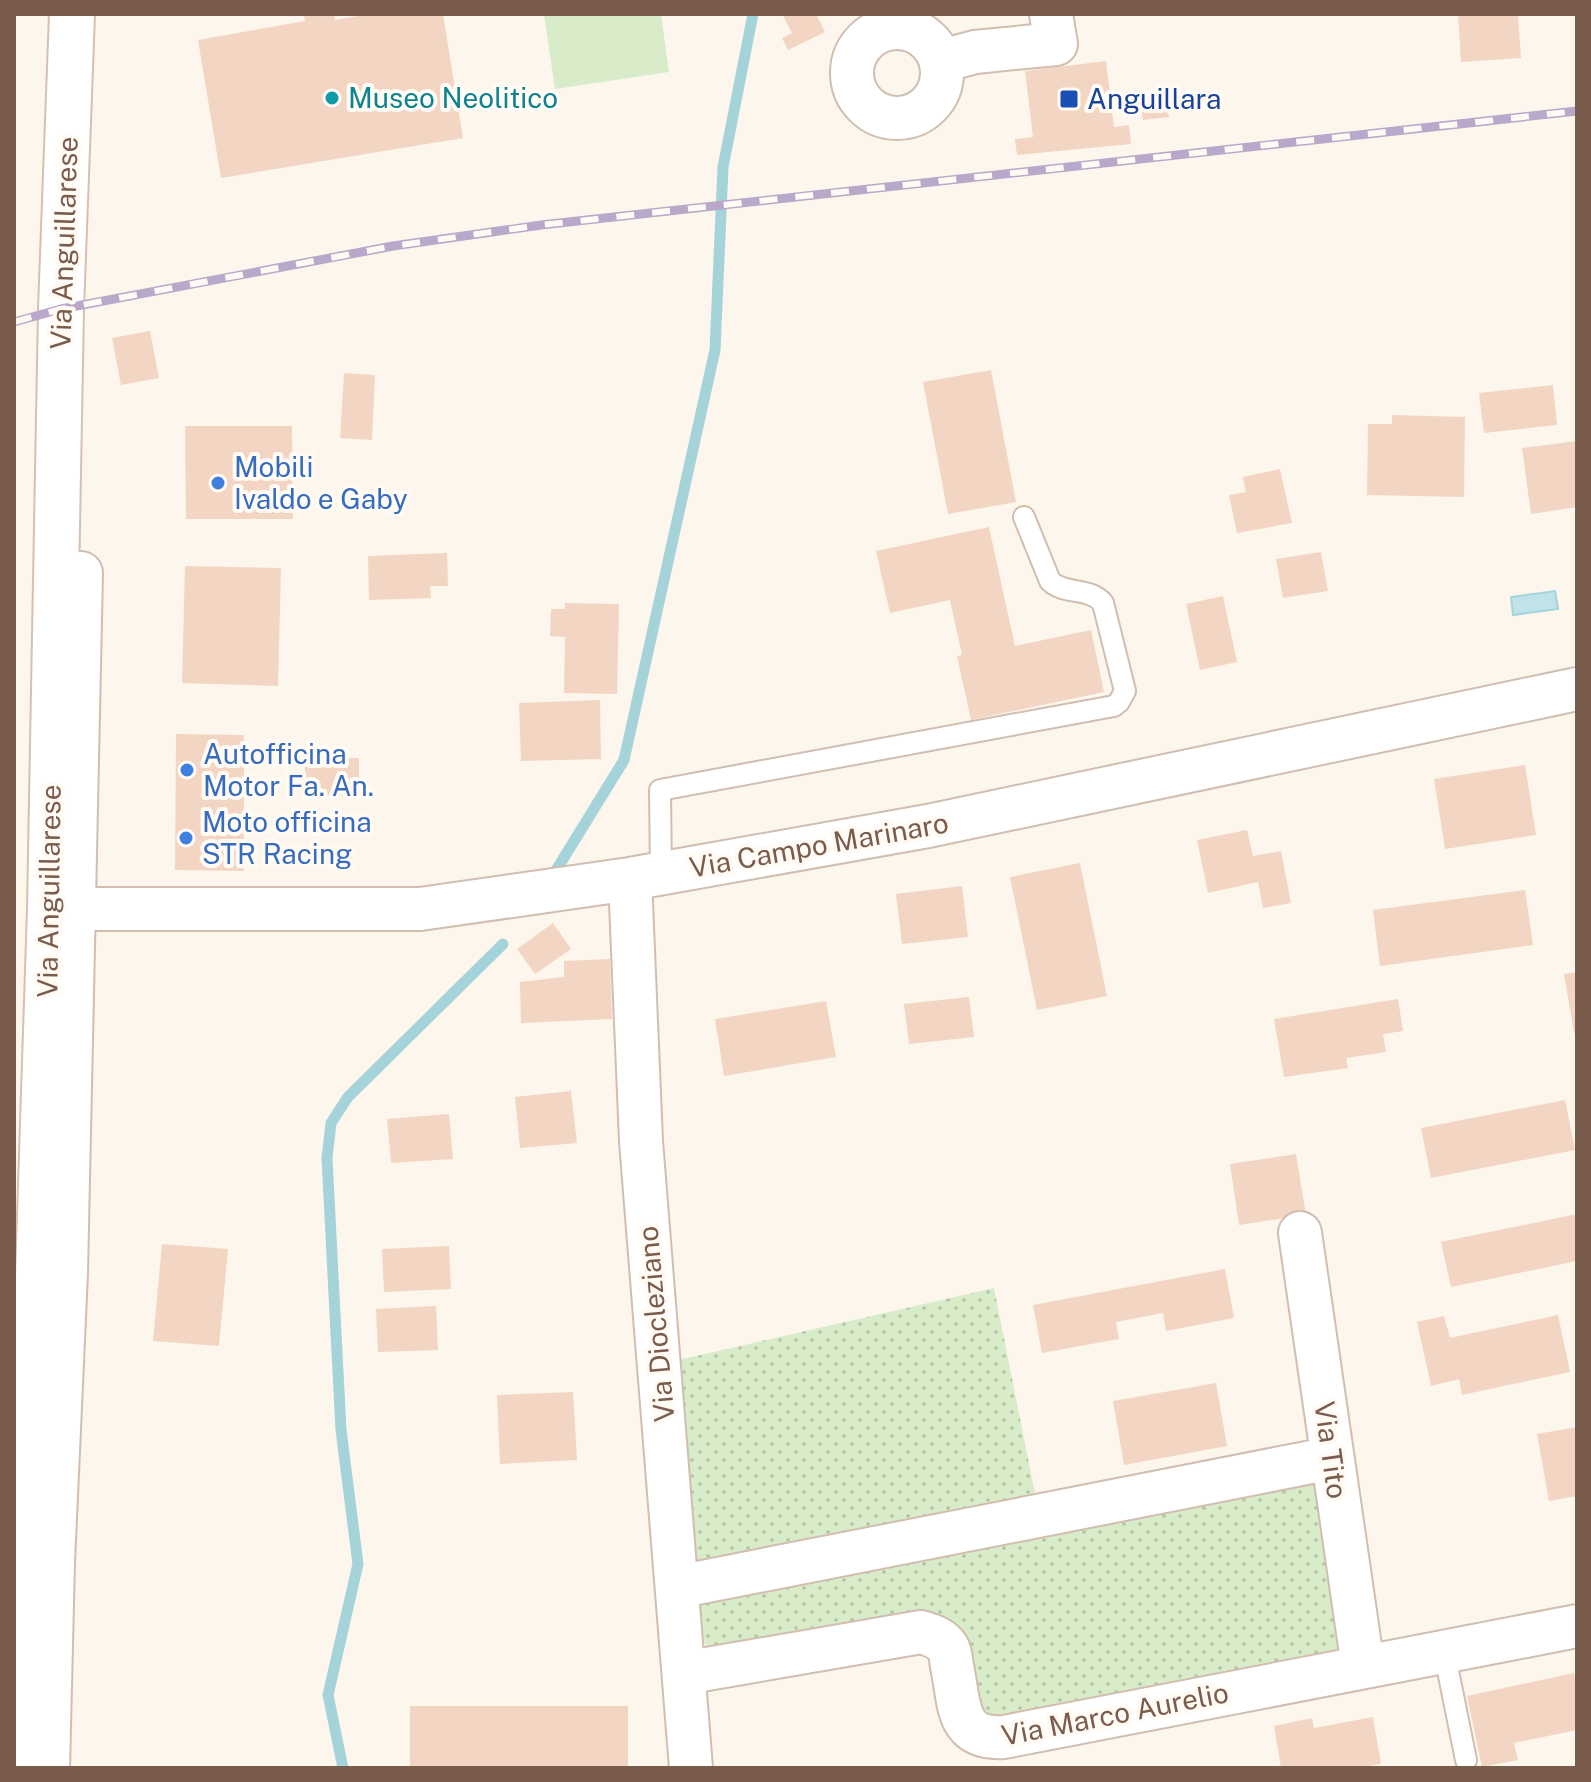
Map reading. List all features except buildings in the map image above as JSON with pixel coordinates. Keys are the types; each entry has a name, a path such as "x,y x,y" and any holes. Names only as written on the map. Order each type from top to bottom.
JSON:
{"main road":[{"name":"Via Anguillarese","path":"22,1768 61,909 61,309 72,14"}],"street":[{"path":"942,61 975,52 1056,44 1051,14"},
{"path":"48,1768 53,1562 66,1273 61,909 81,573"},
{"name":"Via Campo Marinaro","path":"61,909 420,909 646,876 928,826 1577,689"},
{"name":"Via Diocleziano","path":"646,876 641,1141 691,1768"},
{"name":"Via Tito","path":"1300,1233 1363,1667"},
{"path":"677,1587 1332,1458"},
{"name":"Via Marco Aurelio","path":"1519,1637 1577,1612"},
{"name":"Via Marco Aurelio","path":"684,1673 921,1632 939,1638 949,1649 964,1722 985,1738 1004,1737 1577,1626"}],"lane":[{"path":"646,876 660,790 1114,706 1119,702 1125,691 1103,603 1099,598 1055,587 1024,517"},
{"path":"1444,1651 1466,1760"}],"green space":[{"path":"544,14 661,14 669,72 555,89"},
{"path":"994,1288 1037,1504 697,1566 674,1361"},
{"path":"1313,1479 1340,1631 1341,1647 1336,1653 1007,1719 992,1716 979,1706 966,1643 709,1649 705,1644 697,1600"}],"water":[{"path":"1555,591 1558,609 1513,615 1511,597"}],"waterway":[{"path":"555,872 624,760 715,350 723,167 753,14"},
{"path":"343,1768 328,1695 358,1564 341,1430 327,1158 331,1123 348,1097 503,944"}],"railway":[{"path":"14,322 61,309 393,246 541,225 1577,111"}],"place":[{"name":"Museo Neolitico","path":"332,98"},
{"name":"Anguillara","path":"1069,99"},
{"name":"Mobili Ivaldo e Gaby","path":"218,483"},
{"name":"Autofficina Motor Fa. An.","path":"187,770"},
{"name":"Moto officina STR Racing","path":"186,838"}]}
